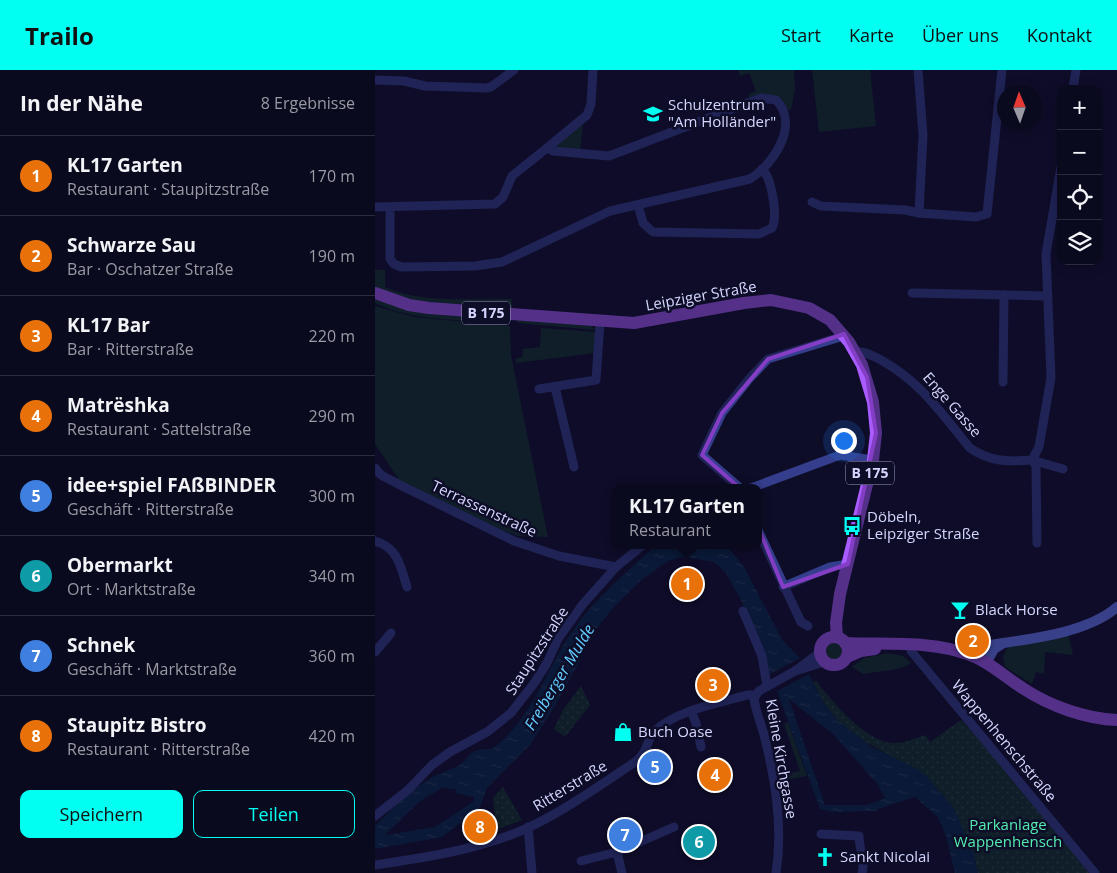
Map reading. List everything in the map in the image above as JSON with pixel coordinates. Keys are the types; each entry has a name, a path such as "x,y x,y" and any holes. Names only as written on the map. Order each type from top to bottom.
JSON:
{"main road":[{"name":"Leipziger Straße","path":"375,293 409,305 429,308 633,323 655,321 745,303 771,300 809,308 830,320 844,334 856,352 867,377 873,402 876,433 873,460 849,564 840,594 832,609 836,640"},
{"path":"961,652 973,647 1003,643 1083,626 1101,619 1117,608"},
{"path":"941,648 911,651 871,649 847,657 836,665 822,658 821,644 836,640 902,644 941,648 961,652 987,663 1026,691 1053,704 1102,719 1117,720"},
{"path":"836,640 847,657"},
{"path":"987,663 994,649 1003,643"}],"street":[{"path":"375,80 405,81 425,86 486,88 491,87 514,70"},
{"path":"375,207 495,204 503,197 512,176 587,115 591,97 593,70"},
{"path":"918,70 923,135 919,213"},
{"path":"812,202 821,206 905,210 919,213 976,217 987,214 1002,70"},
{"path":"1074,85 1076,70"},
{"path":"390,207 390,259 394,264 401,267 475,266 502,262 534,249 597,216 750,179 762,169 781,144 785,134 787,119 783,109 776,100 761,98 609,156 553,151 547,148"},
{"path":"639,205 643,223 647,229 653,232 759,234 772,228 775,217 768,175 762,169"},
{"path":"1037,543 1036,466 1032,460 1039,447 1051,378 1048,238 1060,175"},
{"path":"912,293 1048,296"},
{"path":"1003,382 1004,295"},
{"path":"539,389 596,380 600,322"},
{"path":"735,484 702,455 722,414 749,379 768,360 837,338 844,334"},
{"name":"Enge Gasse","path":"856,352 872,355 909,377 926,394 970,448 978,454 1001,461 1032,460 1063,469"},
{"path":"555,386 574,467"},
{"path":"762,484 840,455 873,460"},
{"name":"Terrassenstraße","path":"375,468 381,475 400,485 514,541 567,558 617,567"},
{"path":"762,539 801,622 808,626"},
{"path":"375,541 388,547 395,553 400,562 407,587"},
{"name":"Staupitzstraße","path":"375,816 408,790 432,765 487,732 511,713 535,682 547,663 558,639 583,604 617,567 638,549"},
{"path":"783,586 830,567 849,564"},
{"path":"743,611 762,656 770,684"},
{"path":"375,652 391,633"},
{"name":"Wappenhenschstraße","path":"911,651 1095,873"},
{"name":"Kleine Kirchgasse","path":"776,873 779,839 777,803 766,740 754,701 756,695 770,684 822,658"},
{"name":"Ritterstraße","path":"375,865 467,849 515,834 635,762 644,755 654,731 691,711 747,695 756,695"},
{"path":"691,711 696,723 701,747"},
{"path":"528,827 532,873"},
{"path":"581,861 617,852 674,827"},
{"path":"821,834 859,836 859,848 863,856 862,873"},
{"path":"617,852 622,873"}],"highlighted area":[{"path":"844,334 867,377 876,433 848,564 783,587 743,491 702,455 722,413 768,359"}],"green space":[{"path":"738,70 794,70 795,90 791,110 788,110 785,105 750,98 748,95 756,91 749,73 740,76"},
{"path":"812,70 870,70 876,126 819,132"},
{"path":"583,123 580,151 554,149 553,146"},
{"path":"375,270 385,270 385,287 399,292 430,298 512,299 512,310 413,301 375,289"},
{"path":"375,298 509,319 509,323 441,319 407,314 375,303"},
{"path":"375,306 414,317 510,326 511,355 548,537 518,536 483,523 402,484 375,444"},
{"path":"517,320 591,325 595,330 518,323"},
{"path":"541,328 595,332 595,353 516,363 515,359 522,357 523,349 540,347"},
{"path":"1068,633 1073,655 1045,652 1044,674 1036,672 1032,684 1005,667 1003,656 1008,647"},
{"path":"834,642 840,645 843,651 840,657 834,660 828,657 825,651 828,645"},
{"path":"888,653 903,656 911,663 894,669 863,674 852,667 864,658"},
{"name":"Parkanlage Wappenhensch","path":"816,681 850,719 860,728 882,741 900,743 925,735 930,742 961,720 992,752 1089,873 978,873 973,851 927,777 857,737 837,720 824,703 813,682"},
{"path":"581,686 590,705 565,737 554,729 563,710"},
{"path":"788,722 807,776 785,780 780,762 784,774 800,771 784,724"},
{"path":"503,787 522,820 496,830 493,798"}],"water":[{"name":"Freiberger Mulde","path":"652,549 729,549 744,567 783,641 800,658 824,703 837,720 872,747 917,769 927,777 953,807 973,851 978,873 955,873 946,836 938,817 915,797 878,809 878,811 833,812 820,809 777,691 768,675 765,655 743,604 726,573 714,562 681,557 668,561 639,582 612,609 586,642 579,662 556,704 530,745 487,788 480,808 442,837 375,849 375,826 418,786 461,764 472,752 492,749 506,738 527,710 571,633 590,609","holes":["789,699 835,736 878,785 885,798 867,805 825,805","442,788 456,789 455,793 474,797 473,802 435,827 385,835 419,802"]}],"pier":[{"path":"800,658 809,674 777,691 768,675"}],"place":[{"name":"Schulzentrum \"Am Holländer\"","path":"653,114"},
{"name":"Döbeln, Leipziger Straße","path":"852,526"},
{"name":"KL17 Garten","path":"687,584"},
{"name":"Black Horse","path":"960,610"},
{"name":"Schwarze Sau","path":"973,641"},
{"name":"KL17 Bar","path":"713,685"},
{"name":"Buch Oase","path":"623,732"},
{"name":"idee+spiel FAßBINDER","path":"655,767"},
{"name":"Matrëshka","path":"715,775"},
{"name":"Staupitz Bistro","path":"480,827"},
{"name":"Schnek","path":"625,835"},
{"name":"Obermarkt","path":"699,842"},
{"name":"Sankt Nicolai","path":"825,857"}]}
